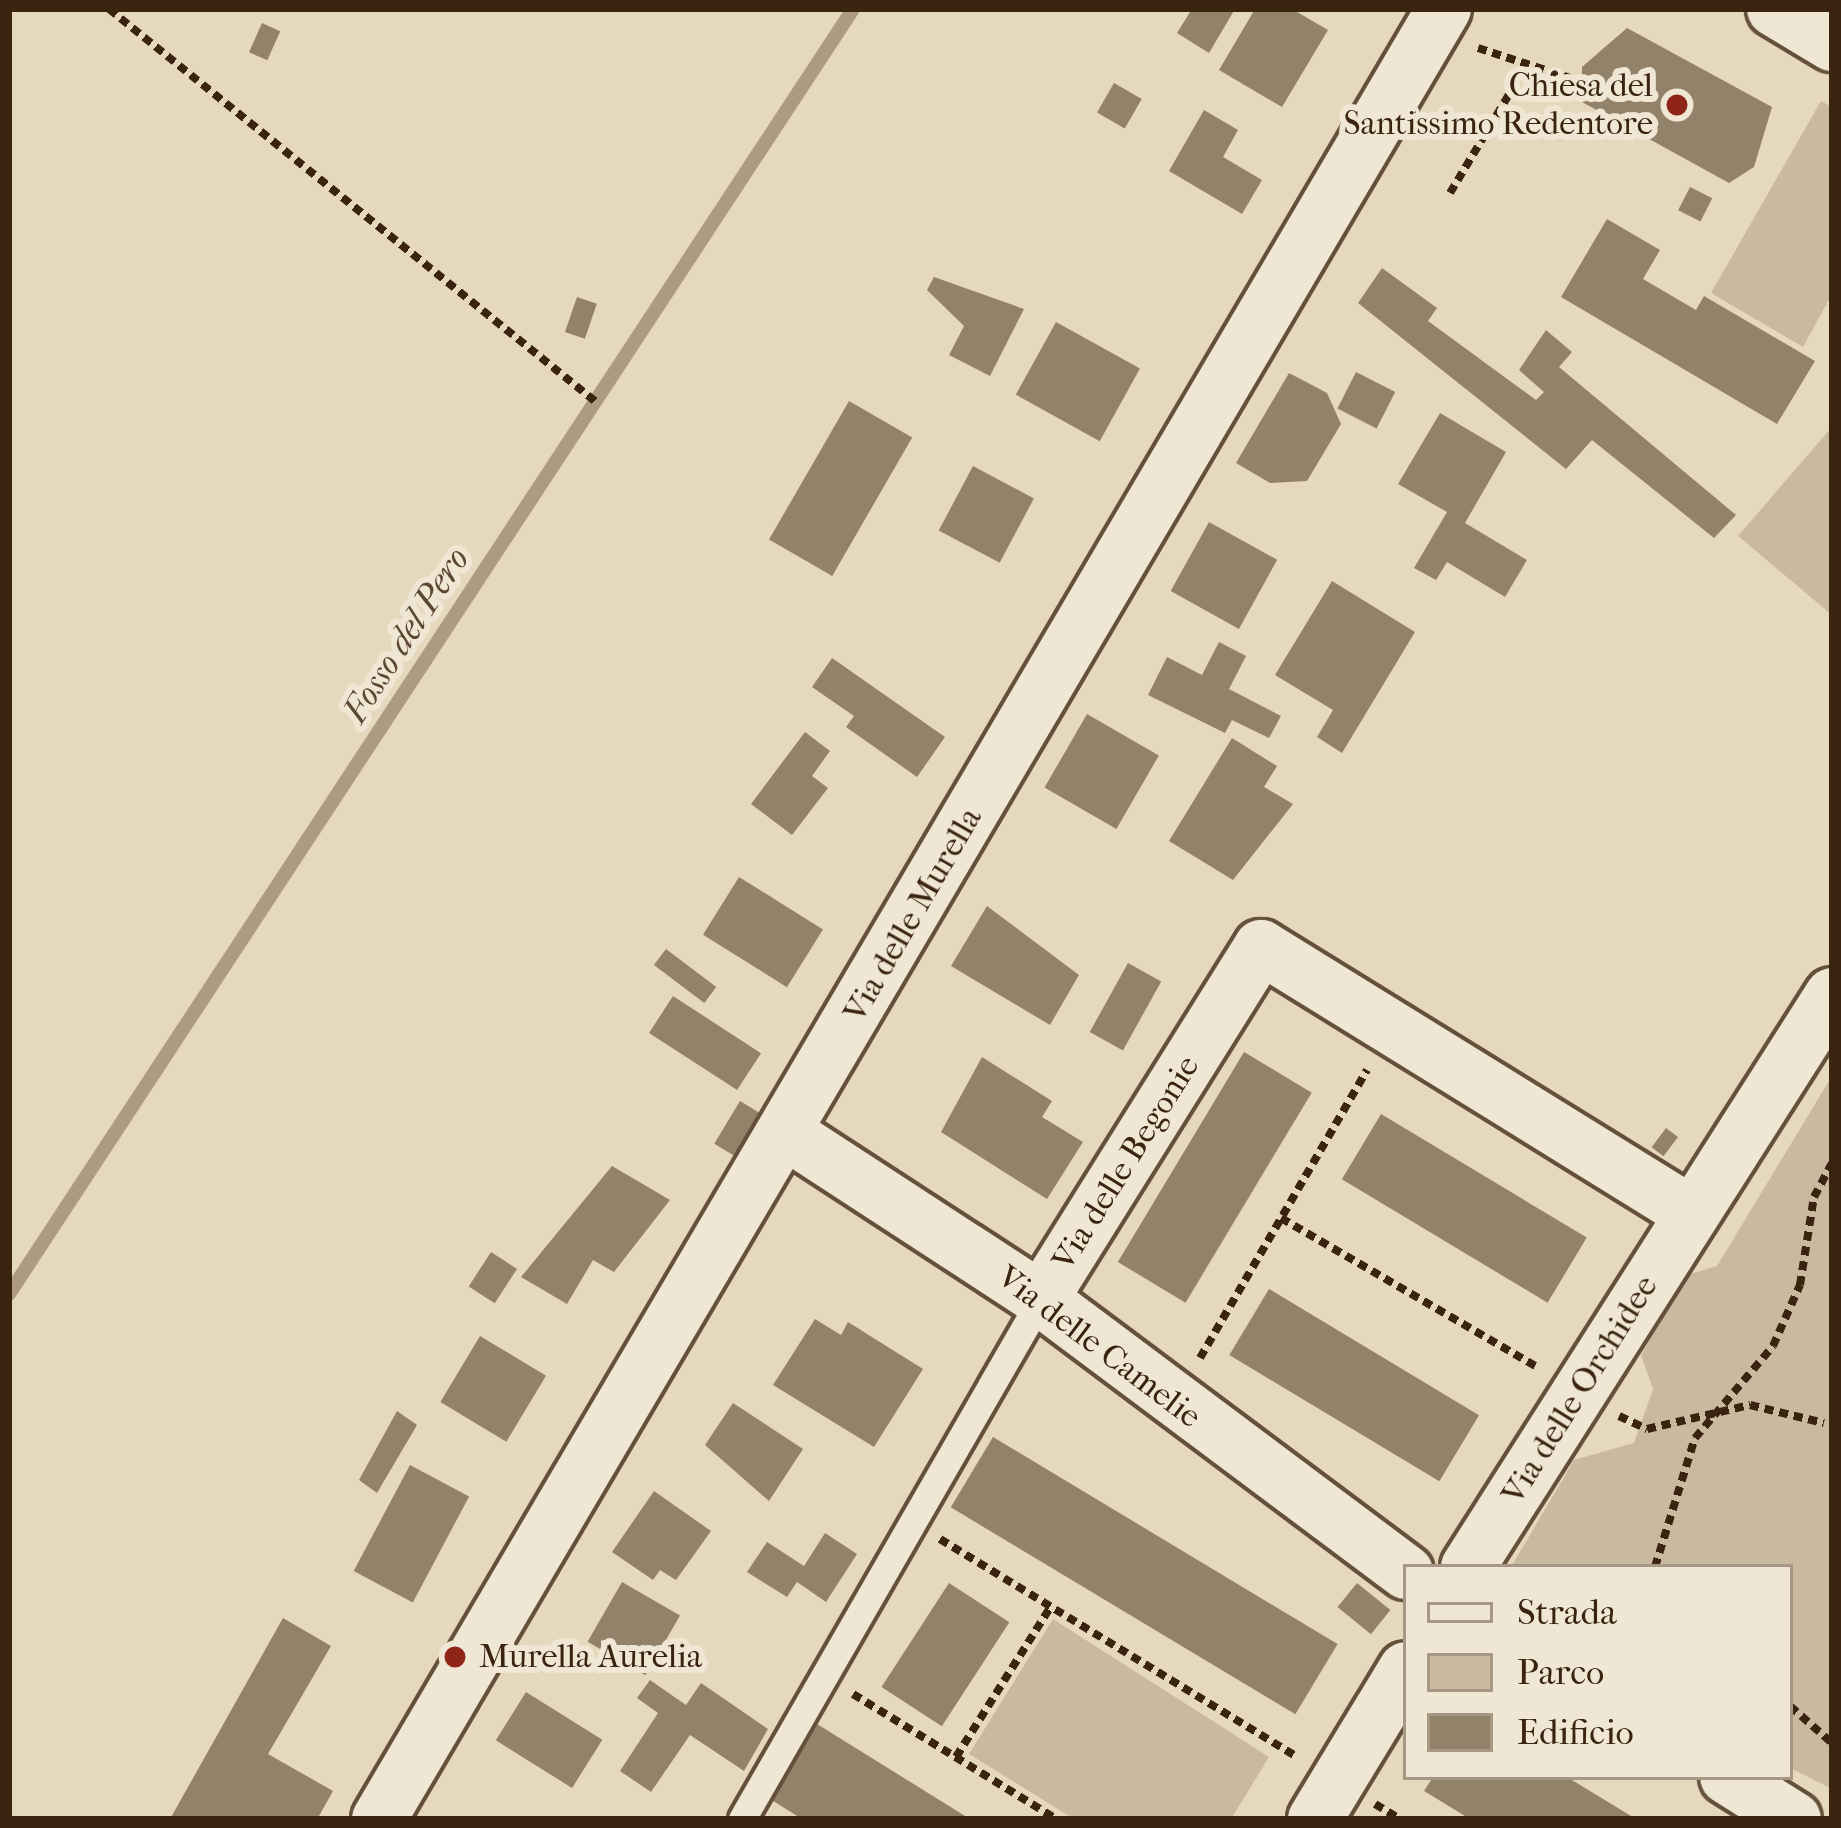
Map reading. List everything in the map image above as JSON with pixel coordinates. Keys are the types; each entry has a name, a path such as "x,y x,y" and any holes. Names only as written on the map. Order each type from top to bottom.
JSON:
{"street":[{"path":"1774,9 1832,44"},
{"name":"Via delle Murella","path":"379,1819 1438,20"},
{"name":"Via delle Begonie","path":"1041,1299 1261,947 1691,1213"},
{"name":"Via delle Orchidee","path":"1470,1564 1832,994"},
{"name":"Via delle Camelie","path":"785,1132 1041,1299 1174,1404 1403,1570"},
{"path":"1326,1800 1403,1674"},
{"path":"1732,1780 1794,1819"}],"lane":[{"name":"Via delle Begonie","path":"742,1819 1041,1299"}],"path":[{"path":"109,9 596,402"},
{"path":"1438,20 1526,66 1570,78"},
{"path":"1450,193 1526,66"},
{"path":"1174,1404 1391,1027"},
{"path":"1656,1564 1695,1438 1773,1346 1832,1163"},
{"path":"1281,1218 1647,1429 1719,1405 1824,1423"},
{"path":"914,1523 1051,1606 1326,1800 1400,1819"},
{"path":"956,1757 1051,1606"},
{"path":"825,1676 1056,1819"},
{"path":"1793,1709 1832,1743"}],"green space":[{"path":"1821,101 1832,107 1832,294 1803,347 1711,293"},
{"path":"1832,427 1832,615 1738,536"},
{"path":"1832,1076 1832,1789 1793,1770 1793,1564 1513,1564 1574,1460 1634,1443 1653,1389 1641,1355 1687,1275 1717,1266"},
{"path":"1053,1619 1269,1757 1231,1819 1074,1819 969,1754"}],"building":[{"path":"1192,9 1235,9 1209,53 1177,33"},
{"path":"1255,9 1292,9 1328,30 1282,107 1219,70"},
{"path":"262,23 280,31 267,60 249,52"},
{"name":"Chiesa del Santissimo Redentore","path":"1627,28 1772,107 1754,167 1729,183 1582,102 1582,67"},
{"path":"1114,83 1142,99 1125,128 1097,112"},
{"path":"1204,110 1238,130 1223,157 1262,180 1242,214 1169,171"},
{"path":"1690,187 1712,198 1700,222 1678,210"},
{"path":"1607,219 1660,250 1643,279 1696,310 1704,296 1815,361 1777,424 1561,297"},
{"path":"1382,268 1437,308 1428,321 1536,400 1544,392 1519,370 1546,330 1572,352 1559,367 1736,515 1714,538 1592,440 1566,469 1358,303"},
{"path":"934,277 1024,309 990,376 949,355 964,326 927,290"},
{"path":"577,297 597,304 585,339 565,332"},
{"path":"1056,322 1140,369 1100,441 1016,395"},
{"path":"1356,372 1395,392 1377,429 1337,409"},
{"path":"1289,373 1327,393 1341,424 1307,481 1270,483 1236,463"},
{"path":"849,401 912,438 832,576 769,540"},
{"path":"1440,413 1506,452 1465,523 1527,560 1505,597 1447,562 1436,580 1414,568 1447,512 1398,484"},
{"path":"973,466 1034,498 1000,563 939,530"},
{"path":"1209,522 1277,560 1239,629 1171,591"},
{"path":"1332,581 1415,632 1342,753 1317,737 1333,710 1275,675"},
{"path":"1219,642 1246,656 1229,689 1281,716 1269,738 1232,720 1225,733 1148,695 1167,657 1202,675"},
{"path":"832,658 945,737 917,777 846,727 854,716 812,687"},
{"path":"1087,714 1159,756 1116,829 1044,788"},
{"path":"805,732 830,751 812,776 828,788 792,835 751,804"},
{"path":"1232,738 1277,766 1264,787 1293,804 1233,880 1169,841"},
{"path":"739,877 823,929 787,987 703,935"},
{"path":"987,906 1079,975 1050,1025 951,966"},
{"path":"666,949 716,987 704,1003 654,965"},
{"path":"1128,963 1161,981 1123,1051 1090,1032"},
{"path":"673,996 761,1053 737,1090 649,1033"},
{"path":"1244,1052 1312,1093 1186,1303 1118,1262"},
{"path":"982,1057 1052,1101 1042,1117 1083,1142 1047,1199 941,1132"},
{"path":"740,1101 765,1116 739,1159 714,1144"},
{"path":"1381,1114 1587,1238 1548,1303 1342,1179"},
{"path":"1666,1128 1678,1137 1664,1156 1652,1147"},
{"path":"612,1166 670,1200 614,1272 593,1260 567,1304 521,1277"},
{"path":"491,1252 517,1269 495,1303 469,1286"},
{"path":"1269,1289 1479,1415 1439,1481 1229,1355"},
{"path":"815,1319 841,1335 848,1322 923,1369 874,1447 773,1385"},
{"path":"480,1336 546,1376 506,1442 440,1402"},
{"path":"733,1403 803,1449 769,1501 705,1445"},
{"path":"397,1411 417,1425 377,1493 359,1480"},
{"path":"993,1437 1338,1644 1295,1714 951,1507"},
{"path":"410,1465 469,1496 413,1602 354,1571"},
{"path":"654,1491 711,1531 676,1580 660,1570 653,1580 612,1552"},
{"path":"825,1533 857,1554 826,1602 797,1582 787,1597 747,1572 767,1542 804,1566"},
{"path":"622,1582 680,1616 646,1675 588,1642"},
{"path":"949,1583 1009,1622 942,1726 881,1687"},
{"path":"1357,1583 1390,1610 1371,1634 1337,1607"},
{"path":"283,1618 331,1646 268,1754 333,1791 319,1816 170,1819"},
{"path":"650,1680 686,1705 701,1683 768,1729 744,1771 690,1735 651,1792 620,1771 658,1713 637,1698"},
{"path":"526,1692 602,1740 572,1788 496,1740"},
{"path":"817,1724 970,1819 802,1819 770,1799"},
{"path":"1431,1780 1572,1780 1636,1819 1470,1819 1424,1791"}],"waterway":[{"name":"Fosso del Pero","path":"9,1294 853,9"}],"place":[{"name":"Chiesa del Santissimo Redentore","path":"1677,105"},
{"name":"Murella Aurelia","path":"455,1657"}]}
